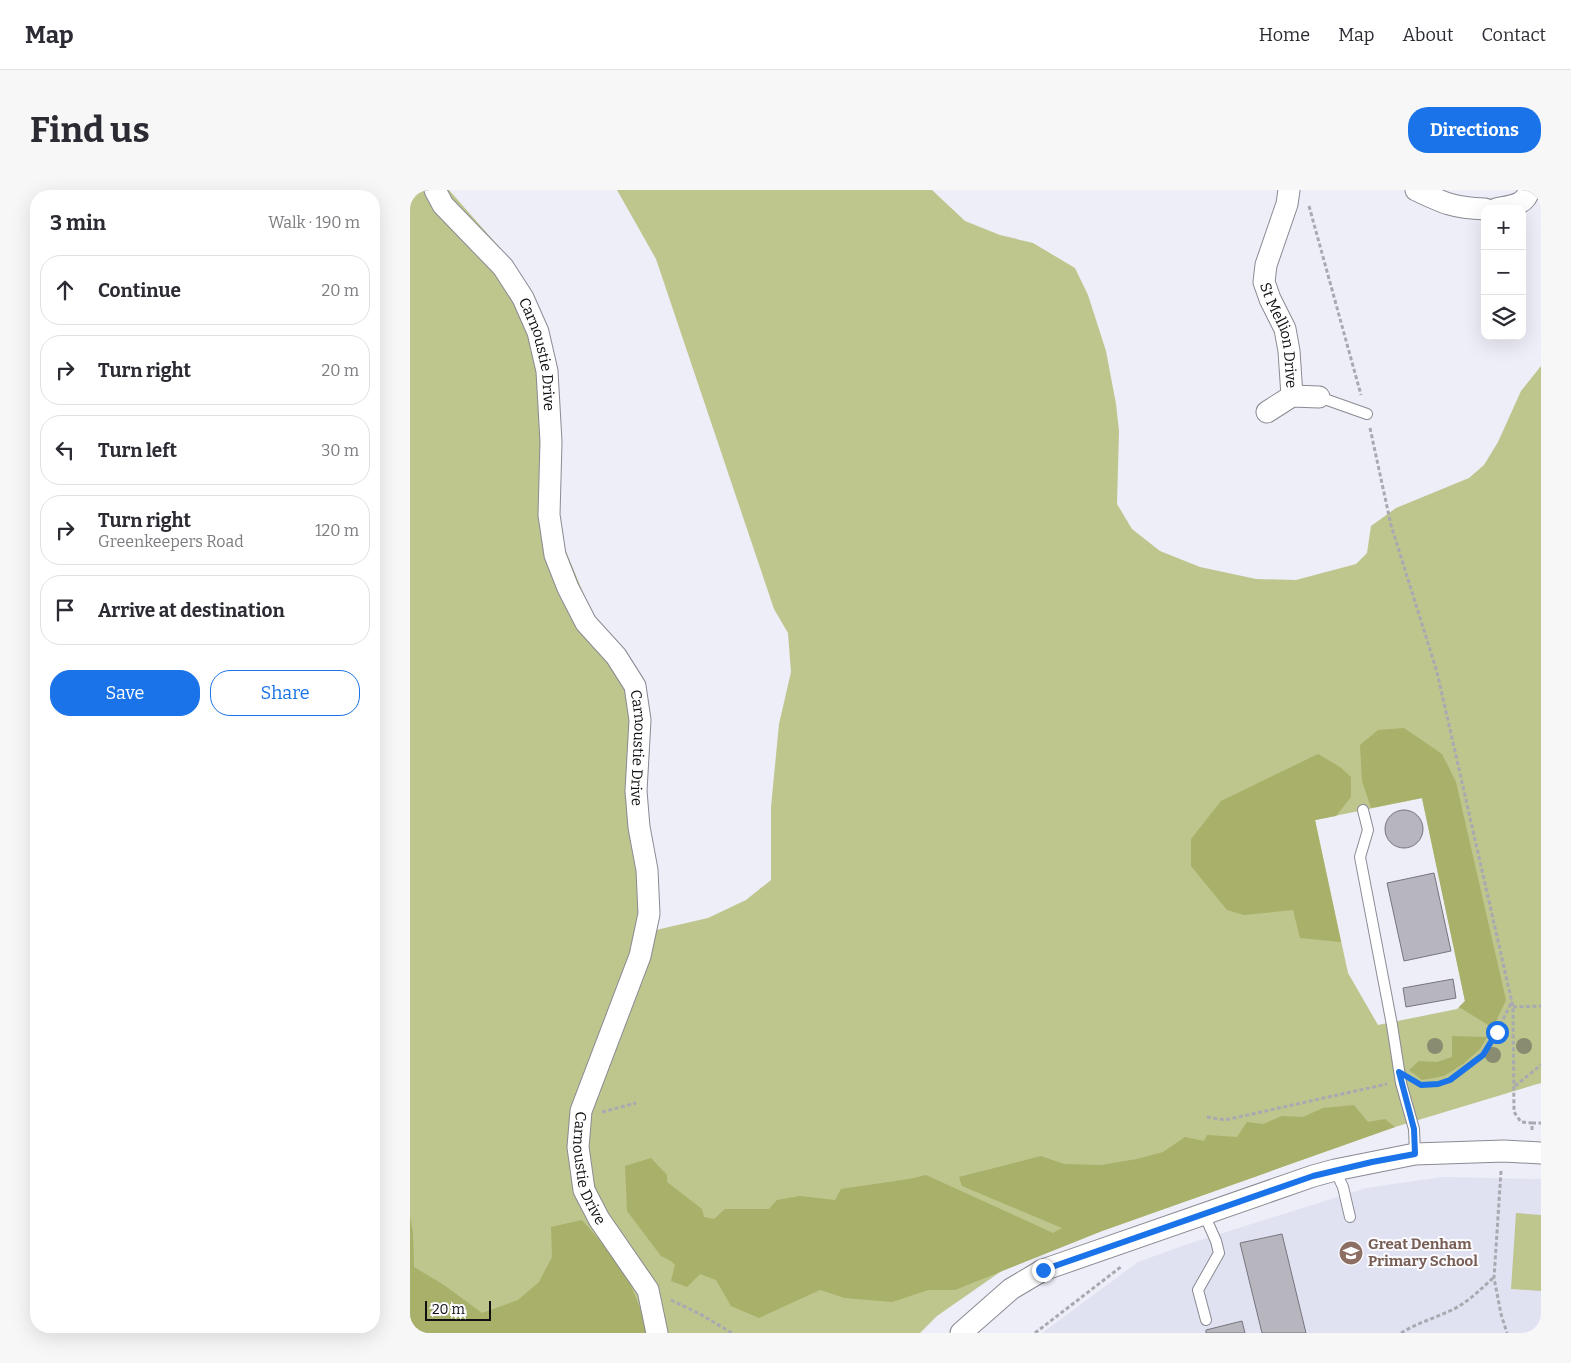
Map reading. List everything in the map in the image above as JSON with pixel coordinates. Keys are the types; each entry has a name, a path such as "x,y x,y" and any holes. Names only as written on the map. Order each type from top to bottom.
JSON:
{"street":[{"name":"Carnoustie Drive","path":"435,190 443,205 503,267 523,298 538,332 547,370 551,442 549,515 555,555 568,588 586,623 616,656 635,686 640,720 636,791 639,827 647,870 649,914 640,956 581,1111 578,1147 584,1190 599,1219 648,1290 657,1333"},
{"path":"1416,190 1442,203 1462,208 1481,209"},
{"path":"1514,205 1528,196 1529,190"},
{"name":"St Mellion Drive","path":"1292,396 1289,351 1285,329 1264,282 1266,265 1287,204 1298,195"},
{"name":"St Mellion Drive","path":"1267,412 1292,396 1319,397"},
{"path":"961,1333 976,1326 1011,1288 1043,1270 1335,1170 1415,1154 1504,1151 1537,1146"}],"lane":[{"path":"1319,397 1367,414"},
{"path":"1363,810 1368,830 1360,857 1400,1076 1414,1129 1415,1154"},
{"path":"1335,1170 1343,1187 1350,1217"},
{"path":"1204,1214 1219,1253 1198,1290 1206,1320"}],"path":[{"path":"1298,195 1367,414 1391,525 1437,672 1512,1001 1514,1112 1521,1122 1541,1123"},
{"path":"1207,1117 1225,1120 1400,1076 1421,1085 1438,1084 1450,1080 1483,1055 1512,1001"},
{"path":"1513,1007 1541,1006"},
{"path":"1514,1086 1541,1065"},
{"path":"1532,1123 1537,1146"},
{"path":"1502,1168 1494,1278 1507,1333"},
{"path":"1036,1333 1124,1265"},
{"path":"1401,1333 1416,1324 1452,1310 1494,1278"},
{"path":"648,1290 700,1314 732,1333"}],"shaded area":[{"name":"Great Denham Primary School","path":"1442,1177 1541,1179 1541,1333 1042,1333 1138,1262 1185,1245 1366,1188"}],"green space":[{"path":"410,190 449,190 501,249 527,285 556,364 560,537 592,614 647,701 650,747 645,806 656,930 708,918 746,900 771,880 771,807 779,724 791,672 788,633 774,609 656,259 617,190 932,190 965,221 1000,235 1033,243 1075,268 1088,295 1106,351 1116,404 1119,431 1117,504 1132,529 1160,551 1200,567 1256,579 1296,580 1356,564 1367,553 1371,526 1396,508 1469,478 1484,465 1498,442 1521,391 1541,366 1541,1083 1395,1127 1102,1231 1003,1270 937,1316 920,1333 410,1333","holes":["1422,798 1465,1001 1457,1009 1378,1025 1348,973 1315,820"]},
{"path":"1404,728 1442,754 1456,782 1506,1000 1493,1028 1459,1007 1465,1001 1422,798 1371,808 1362,781 1360,745 1378,730"},
{"path":"1318,754 1340,767 1351,777 1351,797 1336,816 1315,820 1341,942 1300,938 1293,910 1244,915 1227,910 1191,866 1191,839 1221,801"},
{"path":"1452,1036 1487,1037 1480,1049 1463,1064 1444,1076 1422,1080 1409,1070 1419,1061 1437,1062 1452,1057"},
{"path":"1354,1105 1368,1122 1385,1119 1395,1127 1102,1231 955,1290 928,1290 892,1302 845,1298 820,1290 759,1318 731,1306 716,1280 700,1274 687,1287 671,1281 675,1265 661,1256 627,1211 625,1166 651,1158 667,1175 667,1182 702,1209 704,1217 714,1219 725,1209 769,1209 777,1200 800,1196 835,1200 841,1189 926,1175 1053,1233 1062,1228 962,1186 959,1177 1041,1156 1064,1164 1101,1165 1137,1159 1163,1152 1185,1137 1204,1141 1207,1135 1237,1137 1247,1122 1263,1124 1282,1116 1303,1117 1323,1108"},
{"path":"1516,1213 1541,1215 1541,1291 1511,1289"},
{"path":"410,1216 413,1233 414,1267 444,1285 482,1313 518,1300 539,1282 552,1257 551,1227 582,1220 624,1268 650,1333 410,1333"}],"building":[{"path":"1404,810 1417,816 1423,829 1417,842 1404,848 1391,842 1385,829 1391,816"},
{"path":"1434,873 1451,951 1404,961 1387,883"},
{"path":"1453,979 1456,998 1406,1007 1403,988"},
{"path":"1282,1234 1306,1333 1262,1333 1240,1243"},
{"path":"1242,1321 1245,1333 1206,1333 1206,1330"}],"place":[{"name":"Great Denham Primary School","path":"1351,1253"}],"route":[{"path":"1043,1270 1313,1176 1415,1154 1414,1129 1399,1072 1421,1085 1438,1084 1450,1080 1483,1055 1497,1032"}]}
